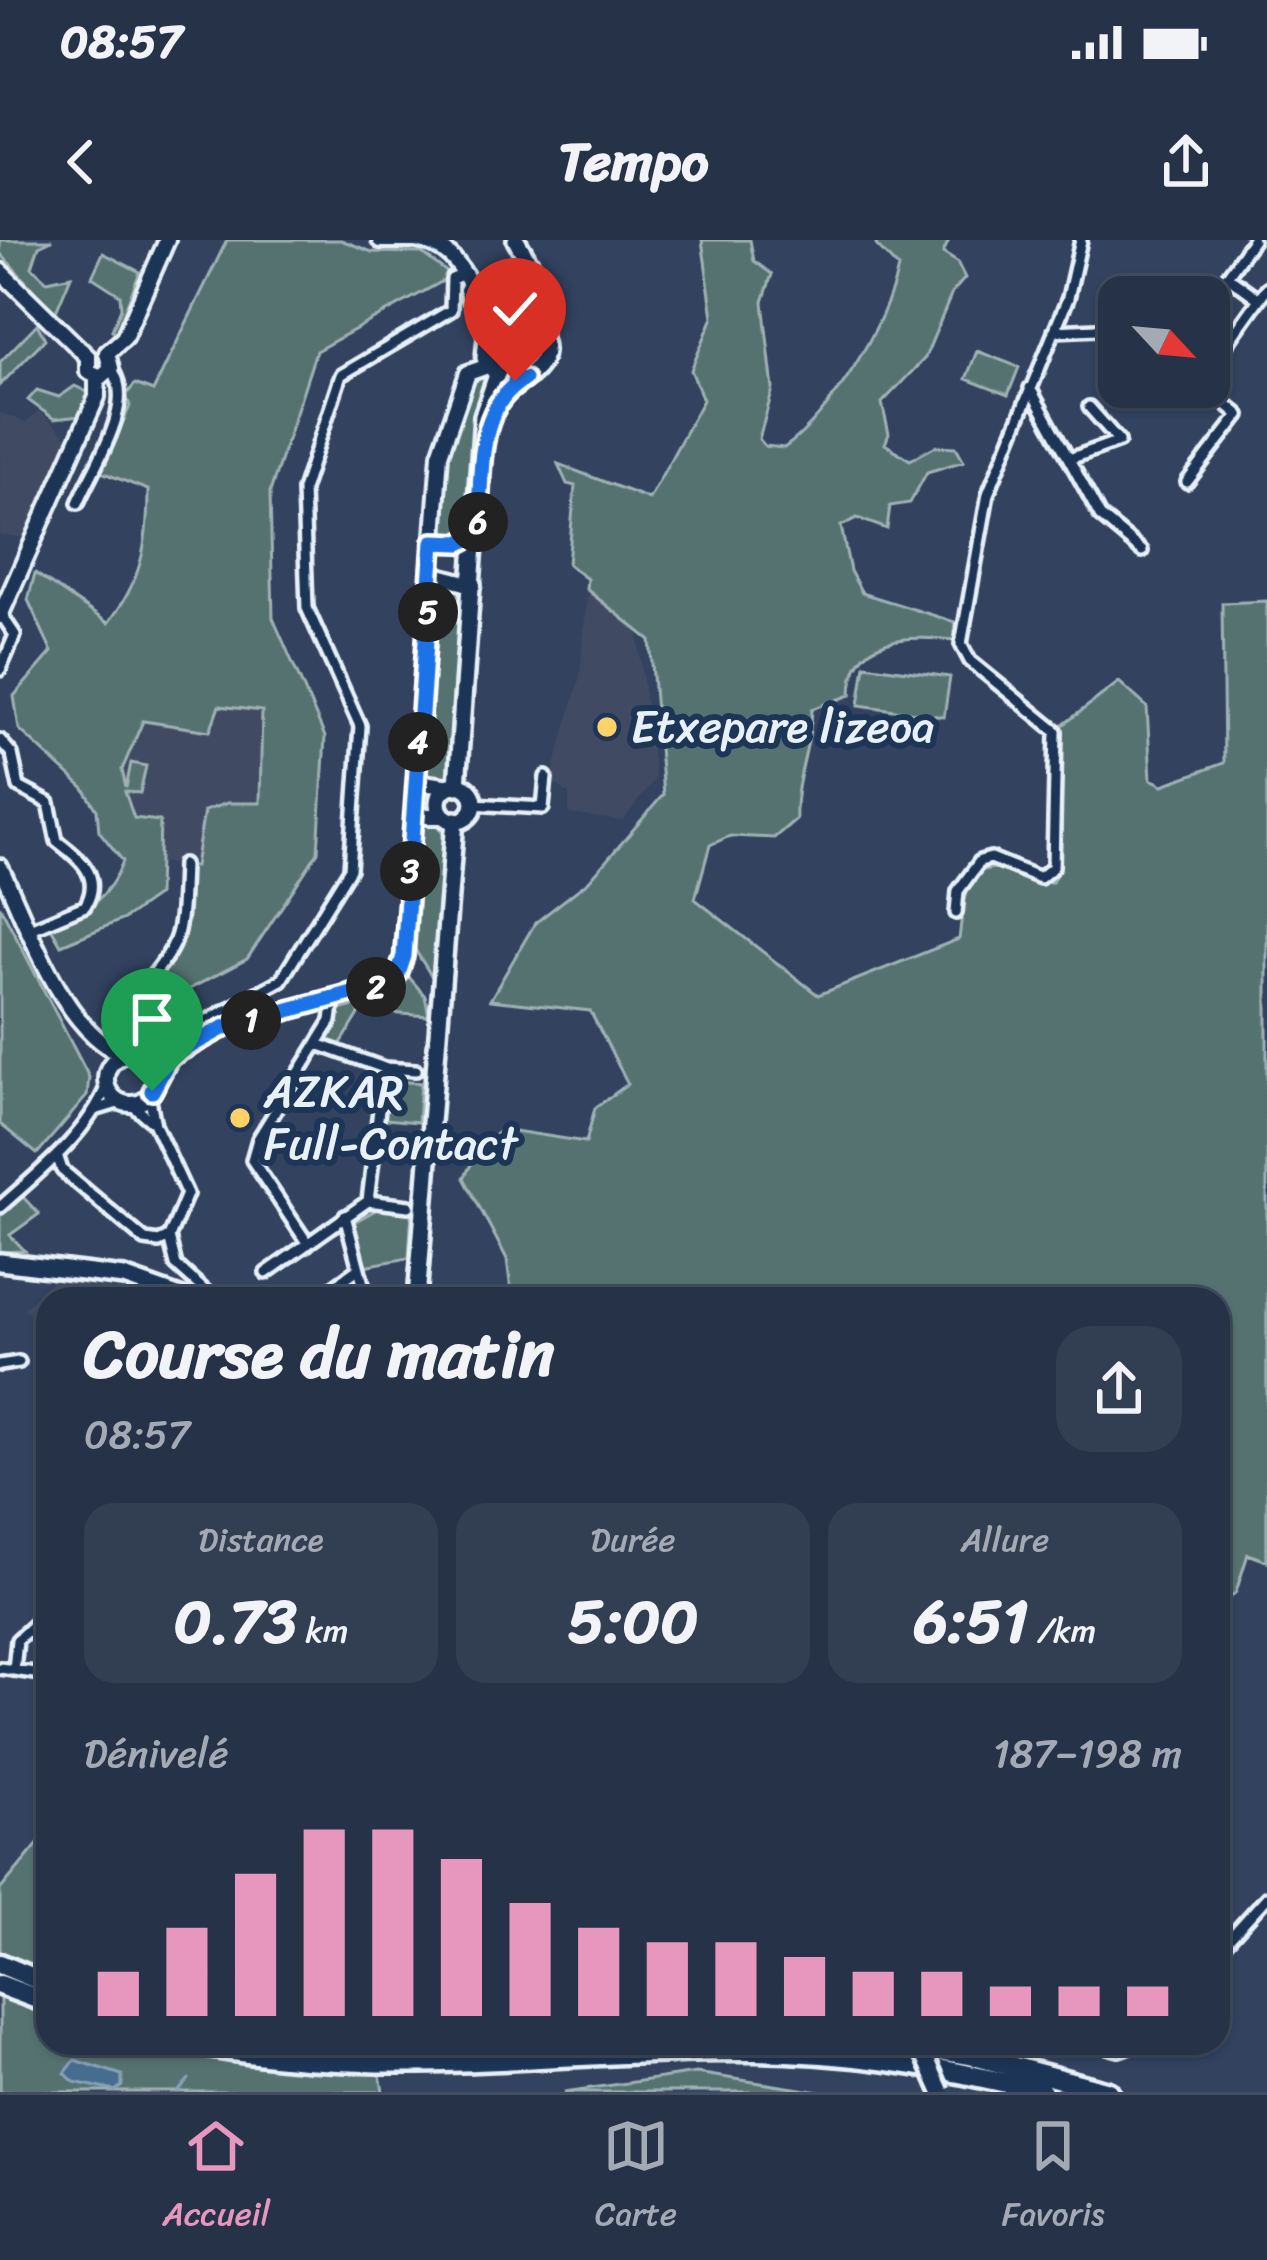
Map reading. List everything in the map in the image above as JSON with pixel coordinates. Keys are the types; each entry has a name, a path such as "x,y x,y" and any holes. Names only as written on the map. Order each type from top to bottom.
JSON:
{"highway":[{"path":"0,1964 36,1979"},
{"path":"0,1984 36,1998"},
{"path":"254,2055 394,2066 638,2055"},
{"path":"826,2055 966,2072 1042,2092"},
{"path":"970,2055 1108,2092"}],"main road":[{"path":"484,452 495,404 543,362 539,288 533,265 516,240"},
{"path":"418,1287 450,786 473,585 483,416 492,370 487,337 513,320 539,288"},
{"path":"513,320 538,330"},
{"path":"492,370 524,379"},
{"path":"448,818 471,815 472,804 470,788 450,786"},
{"path":"0,1262 124,1277 152,1287"},
{"path":"924,2055 941,2092"}],"street":[{"path":"0,670 15,635 0,615 97,397 105,366 124,338 167,240"},
{"path":"380,240 414,240 445,249 485,309 513,320"},
{"path":"956,914 958,891 980,861 991,858 1040,878 1053,867 1056,731 970,661 961,644 979,526 1071,288 1081,240"},
{"path":"1227,276 1253,240"},
{"path":"0,271 88,357 86,368 105,366"},
{"path":"461,275 487,337"},
{"path":"0,1208 57,1155 95,1110 107,1078 281,980 350,869 360,726 307,608 303,490 341,375 451,310 452,279 461,275"},
{"path":"1230,278 1259,299"},
{"path":"1230,340 1267,288"},
{"path":"1054,331 1098,329"},
{"path":"78,502 119,408 122,386 105,366"},
{"path":"57,1155 62,1169 146,1240 159,1243 169,1237 187,1194 154,1125 149,1095 170,1057 227,1026 381,985 398,974 404,956 443,436 468,373 492,370"},
{"path":"1030,388 1100,516 1142,551"},
{"path":"1072,458 1119,441 1089,407"},
{"path":"1187,482 1239,415 1230,407"},
{"path":"433,542 460,543 477,534"},
{"path":"431,574 473,585"},
{"path":"0,740 10,750 20,788 50,803 57,842 87,864 91,877 86,907 30,928"},
{"path":"472,804 542,808 546,777"},
{"path":"416,782 450,786"},
{"path":"413,816 448,818"},
{"path":"155,1077 140,1056 143,1035 133,1001 163,970 179,937 183,864"},
{"path":"0,867 69,1006 98,1043 107,1078 126,1103 154,1125"},
{"path":"308,1244 253,1164 258,1139 332,1021 334,998"},
{"path":"98,1043 140,1056 170,1057"},
{"path":"317,1044 384,1068 416,1070"},
{"path":"368,1201 384,1068"},
{"path":"95,1110 149,1095"},
{"path":"266,1273 368,1201 410,1206"},
{"path":"345,1216 363,1287"},
{"path":"169,1237 176,1265 201,1287"},
{"path":"334,1287 358,1269"},
{"path":"0,1365 19,1362"},
{"path":"14,1670 17,1640 36,1622"},
{"path":"0,1668 36,1674"},
{"path":"1230,1938 1267,1897"}],"shaded area":[{"path":"39,411 69,439 23,537 0,535 0,412 26,423"},
{"name":"Etxepare lizeoa","path":"587,594 633,595 655,779 623,821 569,814 569,794 551,780 580,676"},
{"path":"219,706 262,711 260,803 227,803 195,867 159,862 159,822 134,818 122,770 143,721 210,731"},
{"path":"52,1281 99,1287 46,1287"},
{"path":"36,1296 36,1320 24,1308"},
{"path":"75,2060 122,2075 122,2086 115,2091 74,2082 65,2073"}],"green space":[{"path":"0,240 52,240 39,246 32,267 47,281 71,276 55,314 0,253"},
{"path":"227,240 341,240 372,252 422,253 452,276 316,351 270,492 273,618 325,737 318,852 247,959 147,1011 139,997 167,960 178,936 186,866 195,866 204,811 227,803 260,803 262,711 219,706 210,731 143,721 122,770 126,788 131,763 146,766 140,793 125,792 134,818 160,821 158,895 124,919 61,945 50,926 95,902 111,885 123,861 99,831 97,810 84,789 19,729 14,696 52,652 28,600 35,573 108,623 129,592 144,544 148,490 101,472 130,406 126,395 135,384 153,391"},
{"path":"702,240 750,240 754,261 772,274 763,302 773,389 759,439 765,446 784,448 837,391 882,315 898,268 876,245 878,240 949,240 943,253 957,262 965,278 952,293 925,358 882,403 889,434 885,444 910,460 936,446 956,447 964,461 927,472 910,503 890,506 887,529 857,518 841,526 850,571 862,593 955,622 955,640 902,639 872,649 854,675 851,695 812,709 796,819 774,838 730,836 710,845 695,899 818,995 959,939 964,902 981,872 991,868 1052,882 1060,867 1063,725 1119,682 1147,707 1151,779 1163,785 1224,763 1222,603 1267,601 1267,1561 1248,1554 1230,1598 1230,1287 510,1287 507,1259 464,1178 480,1147 502,1129 586,1142 595,1108 628,1084 590,1011 490,1000 535,923 589,881 663,795 650,640 586,589 587,579 568,564 575,486 567,484 558,464 649,499 703,400 691,370 713,317"},
{"path":"103,253 140,272 116,332 112,330 121,308 120,295 92,277"},
{"path":"37,324 45,339 0,385 0,362"},
{"path":"977,351 1019,367 1008,395 966,379"},
{"path":"482,375 488,382 472,532 444,537 448,447 469,381"},
{"path":"75,386 89,393 80,416 54,419 28,400 37,390 59,397"},
{"path":"440,581 465,590 452,768 443,780 426,778 425,769"},
{"path":"865,665 950,677 944,717 859,705"},
{"path":"421,823 438,825 444,836 434,980 412,945"},
{"path":"0,906 89,1077 87,1096 37,1154 0,1124"},
{"path":"409,977 425,996 429,1016 361,1011 340,1045 329,1039 339,1010 398,994"},
{"path":"396,1074 396,1081 421,1083 418,1122 385,1119 388,1080"},
{"path":"22,1196 39,1214 10,1235 25,1251 0,1252 0,1215"},
{"path":"381,1207 412,1209 409,1258 364,1266 354,1222"},
{"path":"36,1846 36,2055 377,2055 383,2092 0,2092 0,1890"},
{"path":"696,2073 820,2092 564,2092"}],"waterway":[{"path":"178,2092 189,2079"}],"place":[{"name":"Etxepare lizeoa","path":"607,727"},
{"name":"AZKAR Full-Contact","path":"240,1118"}],"route":[{"path":"152,1091 155,1077 170,1057 223,1028 381,985 398,974 404,956 433,542 466,542 477,534 491,416 502,394 524,379 515,381"}]}
